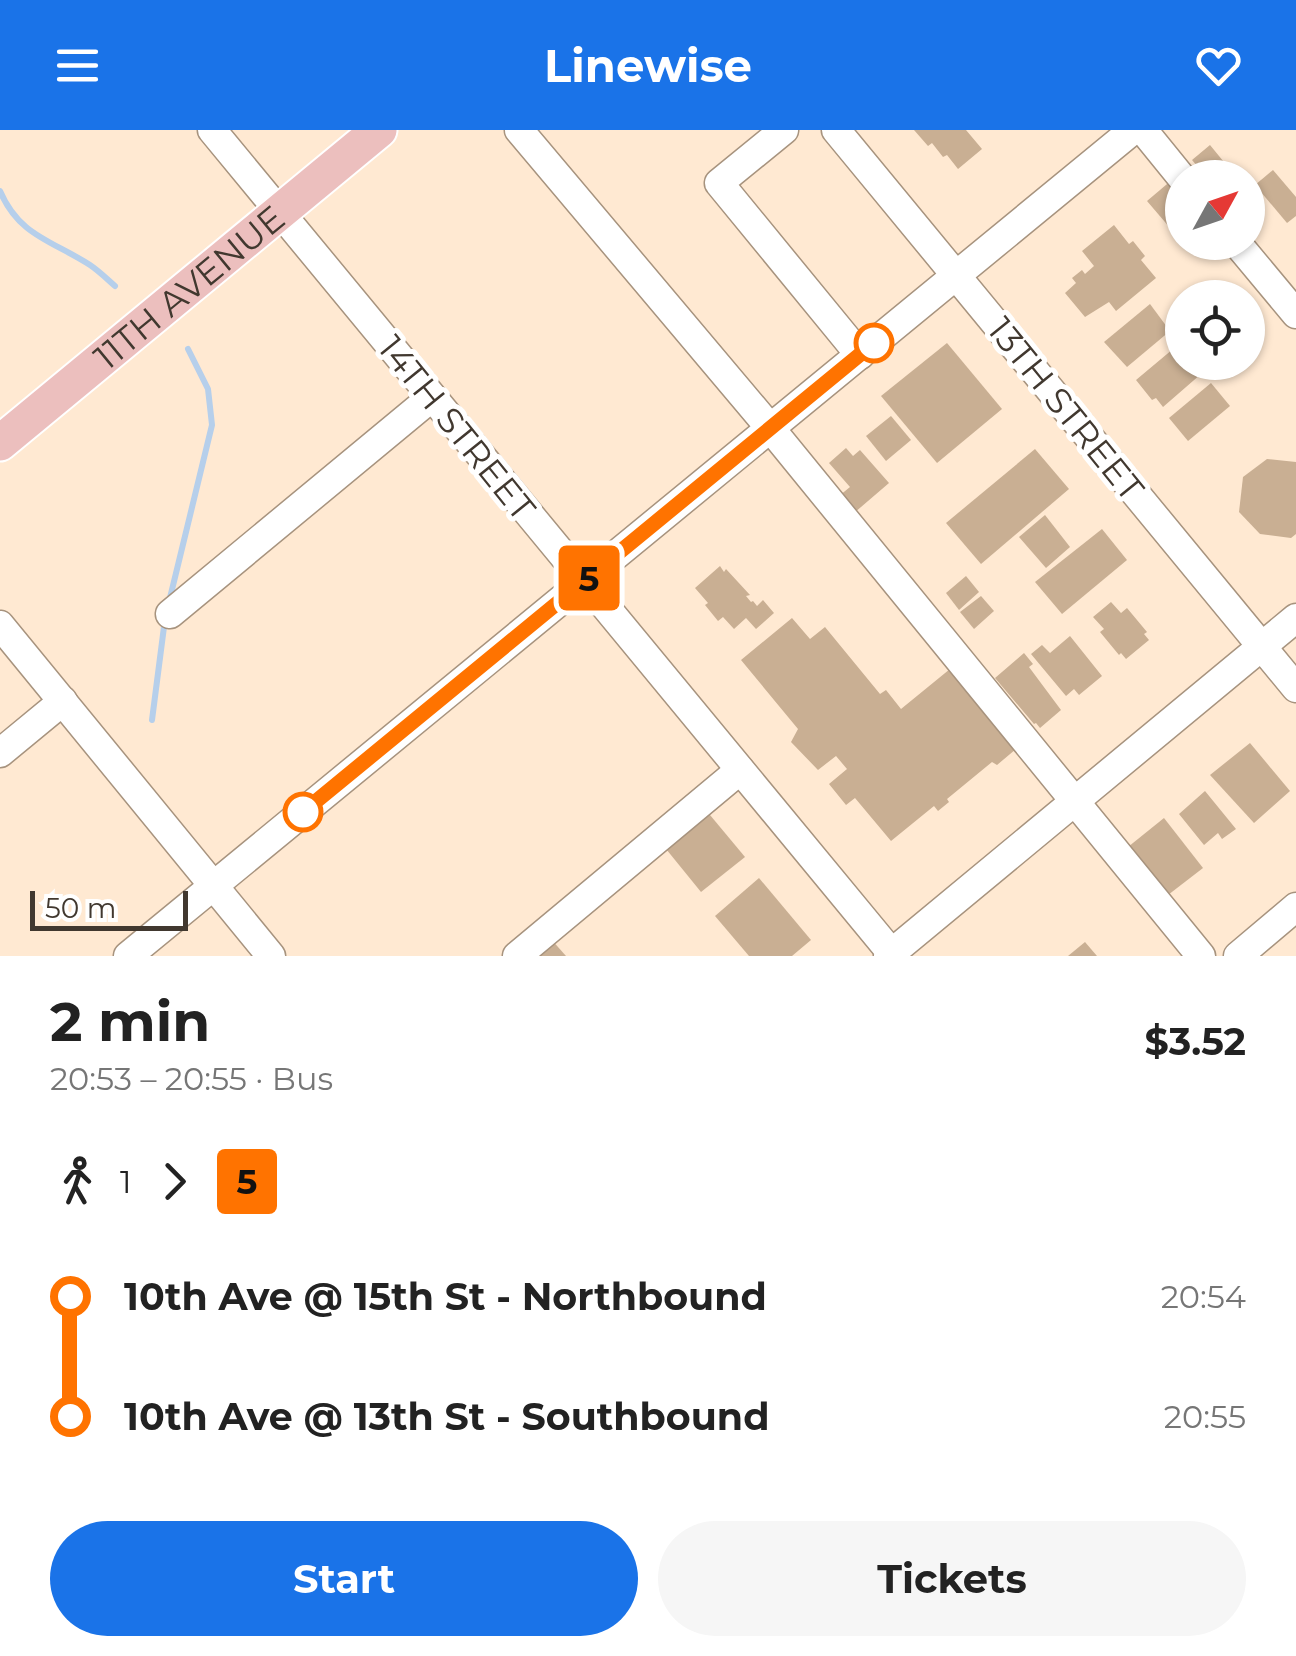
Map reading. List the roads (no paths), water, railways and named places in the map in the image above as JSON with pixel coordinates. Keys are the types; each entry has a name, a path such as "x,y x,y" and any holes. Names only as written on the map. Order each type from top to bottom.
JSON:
{"main road":[{"name":"11TH AVENUE","path":"0,442 379,130"}],"street":[{"name":"14TH STREET","path":"212,130 891,955"},
{"path":"519,130 771,429 1200,956"},
{"path":"784,130 719,183 860,356"},
{"name":"13TH STREET","path":"836,130 1296,688"},
{"path":"128,956 1134,130"},
{"path":"1143,130 1167,160"},
{"path":"1251,260 1296,314"},
{"path":"170,614 432,397"},
{"path":"891,955 1296,618"},
{"path":"0,626 271,956"},
{"path":"0,753 63,701"},
{"path":"517,956 740,770"},
{"path":"1238,956 1296,907"}],"waterway":[{"path":"0,191 27,228 90,265 115,286"},
{"path":"169,602 212,425 208,389 188,349"},
{"path":"152,720 165,619"}]}
